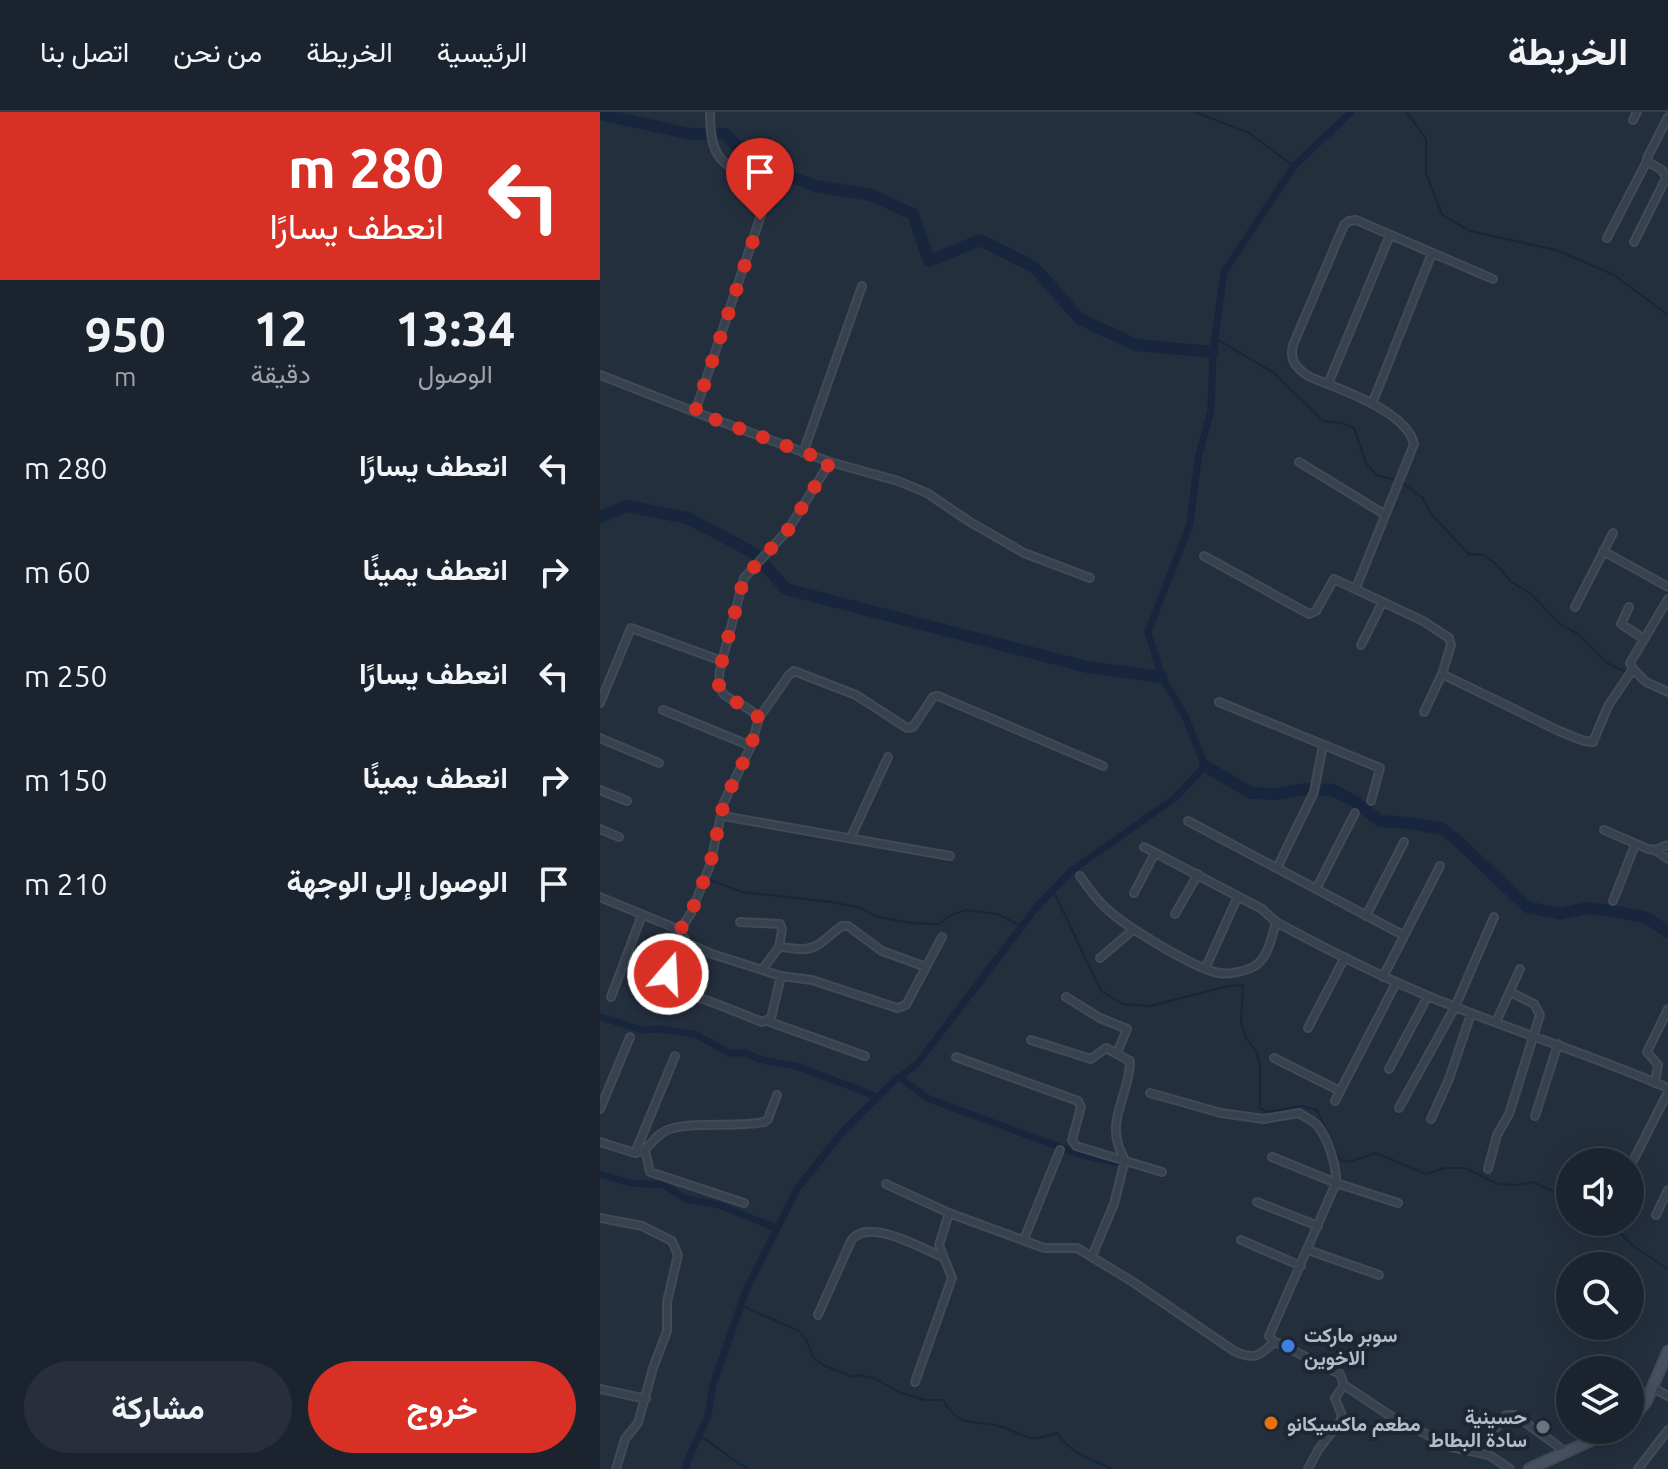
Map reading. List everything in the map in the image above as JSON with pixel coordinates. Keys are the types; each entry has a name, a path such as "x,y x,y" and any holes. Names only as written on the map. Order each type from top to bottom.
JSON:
{"main road":[{"path":"1644,1404 1668,1351"},
{"path":"1529,1469 1583,1444"}],"street":[{"path":"695,412 768,194 765,183 730,169 717,154 710,128 710,112"},
{"path":"1633,120 1637,112"},
{"path":"1607,238 1668,117"},
{"path":"1634,242 1666,178 1662,170 1647,161"},
{"path":"1356,588 1384,514 1414,448 1413,436 1405,427 1372,404 1299,370 1293,362 1293,345 1344,225 1356,220 1493,279"},
{"path":"1328,384 1390,235"},
{"path":"1372,404 1432,253"},
{"path":"803,453 862,286"},
{"path":"600,375 803,453 898,481 927,493 1024,553 1090,578"},
{"path":"759,718 751,710 731,700 720,690 717,680 744,578 768,554 809,499 830,462"},
{"path":"1299,462 1384,514"},
{"path":"1575,607 1613,533"},
{"path":"1603,551 1668,587"},
{"path":"1204,556 1309,614 1316,611 1334,579 1413,615 1449,638 1451,645 1442,674 1424,712"},
{"path":"1668,599 1630,663 1646,682 1668,692"},
{"path":"1361,645 1382,603"},
{"path":"1629,607 1621,624 1644,639"},
{"path":"600,703 631,628 722,661"},
{"path":"1442,674 1559,731 1593,742 1608,706 1633,669"},
{"path":"865,1056 675,991 669,985 668,974 676,944 710,865 724,802 751,746 759,718 789,675 794,671 856,695 907,728 913,727 933,697 938,696 1103,766"},
{"path":"1219,702 1380,768 1371,801"},
{"path":"663,710 751,746"},
{"path":"600,738 659,763"},
{"path":"1277,868 1314,792 1323,745"},
{"path":"851,837 888,757"},
{"path":"600,790 627,801"},
{"path":"1316,889 1355,813"},
{"path":"723,816 950,856"},
{"path":"1188,821 1403,935"},
{"path":"600,829 619,837"},
{"path":"1604,830 1635,845 1662,848"},
{"path":"1662,848 1668,839"},
{"path":"1366,916 1404,842"},
{"path":"1613,901 1635,845"},
{"path":"1144,847 1262,909 1276,922 1396,983 1667,1087 1639,1148"},
{"path":"1662,848 1668,859"},
{"path":"1134,893 1155,853"},
{"path":"1383,977 1440,866"},
{"path":"1175,914 1198,874"},
{"path":"1080,876 1108,911 1205,969 1220,974 1257,965 1268,948 1276,922"},
{"path":"1205,969 1238,896"},
{"path":"600,897 681,933 692,945 781,976 812,980 902,1008 942,937"},
{"path":"611,997 642,915"},
{"path":"1399,1108 1455,1007 1494,917"},
{"path":"740,922 780,924 783,927 779,947 762,970"},
{"path":"779,947 812,948 821,944 837,928 848,926 882,951 926,967"},
{"path":"1100,958 1134,929"},
{"path":"1308,1028 1345,957"},
{"path":"1496,1022 1520,969"},
{"path":"767,1021 771,1018 781,976"},
{"path":"1335,1101 1396,983"},
{"path":"1488,1169 1540,1015 1534,1004 1510,992"},
{"path":"1389,1069 1428,996"},
{"path":"1066,997 1100,1018 1127,1029 1117,1053"},
{"path":"1655,1083 1658,1065 1647,1052 1668,1009"},
{"path":"1431,1119 1449,1079 1471,1014"},
{"path":"600,1109 630,1037"},
{"path":"1031,1040 1091,1059 1104,1048 1127,1058 1130,1064 1117,1115 1117,1144 1125,1160 1114,1204 1092,1256"},
{"path":"1535,1116 1558,1044"},
{"path":"635,1153 675,1056"},
{"path":"956,1057 1078,1101 1081,1107 1073,1143 1162,1172"},
{"path":"1274,1058 1340,1091"},
{"path":"1150,1093 1221,1113 1264,1119 1299,1113 1316,1124 1337,1168 1336,1183 1269,1336 1274,1342 1340,1374 1344,1385 1426,1436 1451,1447 1489,1455 1510,1469"},
{"path":"600,1142 635,1153 645,1150 667,1129 764,1122 777,1095"},
{"path":"645,1150 648,1168 654,1174 744,1203"},
{"path":"1024,1239 1060,1150"},
{"path":"1272,1157 1336,1183 1398,1203"},
{"path":"886,1184 949,1213 1044,1248 1077,1248 1249,1358 1261,1356 1274,1342"},
{"path":"1656,1215 1668,1190"},
{"path":"1257,1202 1318,1226"},
{"path":"915,1382 952,1278 939,1245 949,1213"},
{"path":"600,1218 642,1226 672,1241 677,1250 667,1302 667,1331 638,1423 625,1439 616,1469"},
{"path":"818,1315 851,1241 858,1233 884,1233 943,1257"},
{"path":"1241,1240 1301,1266"},
{"path":"1308,1250 1379,1275"},
{"path":"1308,1469 1340,1421 1342,1416 1335,1398 1344,1385"},
{"path":"1653,1388 1668,1396"},
{"path":"600,1389 646,1399"},
{"path":"1496,1428 1506,1415 1515,1415 1566,1452"},
{"path":"1638,1469 1668,1430"}],"waterway":[{"path":"600,112 690,134 725,134 753,162 815,186 871,195 913,214 929,261 980,240 1034,267 1080,319 1136,345 1213,352"},
{"path":"1195,112 1249,133 1294,166"},
{"path":"686,1469 707,1419 713,1385 746,1290 797,1189 844,1130 894,1081 917,1064 1035,909 1071,871 1175,798 1205,766 1185,716 1162,677 1148,632 1190,524 1198,459 1211,410 1213,352 1224,272 1294,166 1351,112"},
{"path":"1407,112 1426,139 1426,173 1442,215 1470,231 1556,250 1614,275 1668,315"},
{"path":"1215,338 1274,373 1323,421 1354,428 1366,463 1376,475 1395,480"},
{"path":"1401,482 1422,497 1431,514 1469,554 1484,555 1510,581 1531,594 1560,624 1578,634 1607,663 1626,672"},
{"path":"600,517 627,506 688,518 754,553 786,589 1087,667 1162,677"},
{"path":"1205,766 1251,793 1333,790 1380,821 1442,829 1527,907 1560,914 1587,908 1614,911 1647,918 1668,932"},
{"path":"710,880 742,892 832,902 860,908 878,917 911,923 939,924 951,915 966,910 997,914 1022,926"},
{"path":"1053,890 1101,991 1123,1004 1150,1006 1243,985 1241,1023 1246,1038 1256,1051 1260,1066 1260,1108 1267,1112 1302,1106 1317,1110 1339,1159 1349,1162 1376,1153 1426,1174 1445,1168 1465,1168 1498,1184 1533,1182 1556,1193"},
{"path":"600,1017 643,1030 662,1029 697,1035 729,1053 746,1053 759,1059 799,1067 878,1097"},
{"path":"899,1077 929,1099 1079,1154 1118,1163"},
{"path":"600,1174 631,1183 664,1185 686,1199 719,1205 776,1228"},
{"path":"1623,1236 1668,1269"},
{"path":"740,1305 799,1331 813,1357 823,1365 853,1377 874,1378 901,1393 925,1400 943,1400 963,1420 1003,1427 1028,1438 1057,1433 1076,1452 1111,1469"},
{"path":"699,1436 749,1469"}],"place":[{"name":"سوبر ماركت الاخوين","path":"1288,1346"},
{"name":"مطعم ماكسيكانو","path":"1271,1423"},
{"name":"حسينية سادة البطاط","path":"1543,1427"}],"route":[{"path":"668,974 676,944 682,937 680,930 691,913 710,865 724,802 751,746 759,718 751,710 731,700 720,690 717,680 744,578 788,530 830,462 695,412 760,220"}]}
